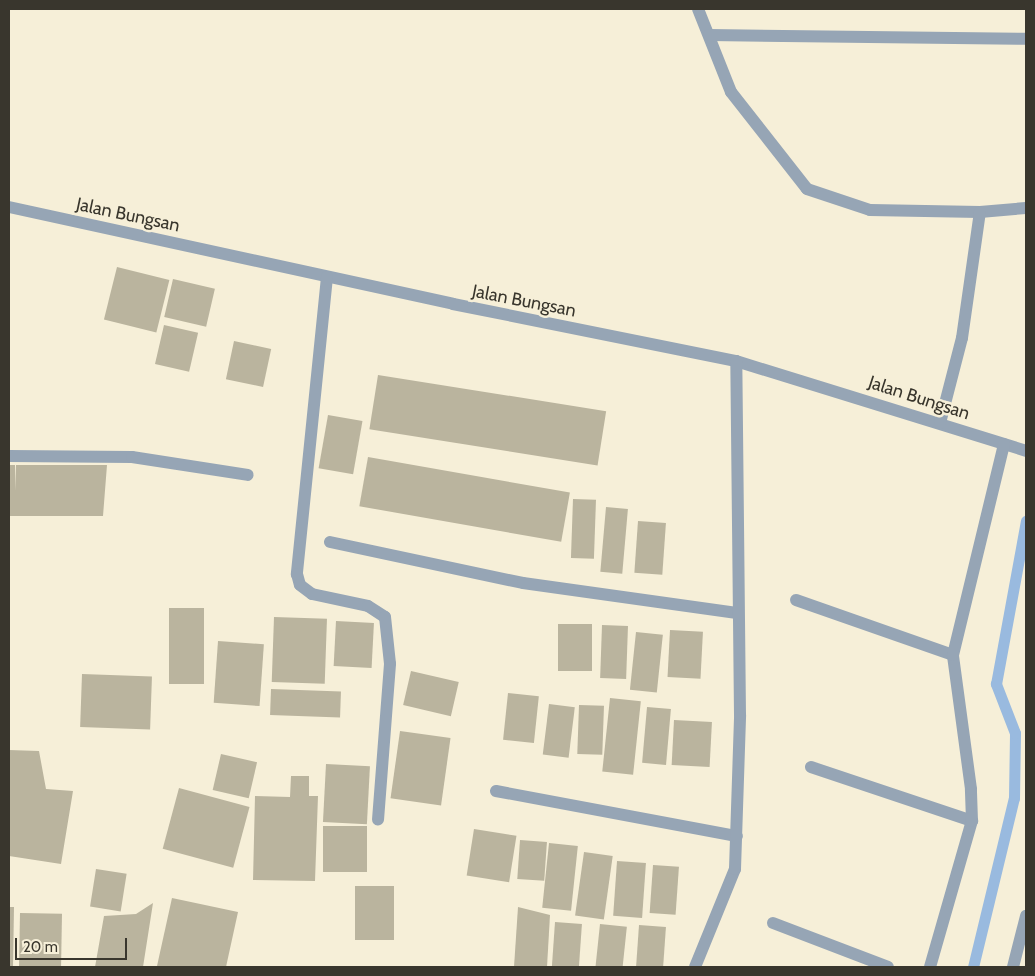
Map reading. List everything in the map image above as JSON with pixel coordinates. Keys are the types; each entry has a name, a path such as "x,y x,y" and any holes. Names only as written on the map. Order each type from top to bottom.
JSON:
{"street":[{"path":"698,9 731,92 807,189 870,210 980,212 1026,208"},
{"path":"709,35 1026,39"},
{"name":"Jalan Bungsan","path":"9,207 327,276 736,361 1026,451"},
{"path":"940,423 962,338 980,212"},
{"path":"327,276 297,574 300,585 312,594 368,606 385,617 390,664 378,820"},
{"path":"694,967 735,869 740,715 737,613 736,361"},
{"path":"930,967 972,821 971,789 953,655 1004,444"},
{"path":"9,456 132,457 248,475"},
{"path":"330,542 523,583 737,613"},
{"path":"796,600 953,655"},
{"path":"811,767 972,821"},
{"path":"496,791 737,836"},
{"path":"1013,967 1026,916"},
{"path":"773,924 888,967"}],"building":[{"path":"117,267 169,280 156,332 104,319"},
{"path":"173,279 215,289 206,327 164,317"},
{"path":"164,325 198,333 189,372 155,364"},
{"path":"234,341 271,349 263,387 226,379"},
{"path":"378,375 606,411 598,465 369,429"},
{"path":"328,415 362,421 353,474 319,468"},
{"path":"368,457 570,493 561,542 359,506"},
{"path":"9,465 15,465 15,491 16,465 107,465 103,516 9,516"},
{"path":"573,499 596,500 594,559 571,558"},
{"path":"606,507 628,509 622,574 600,572"},
{"path":"638,521 666,523 662,575 634,573"},
{"path":"169,608 204,608 204,684 169,684"},
{"path":"274,617 327,619 325,684 272,682"},
{"path":"336,621 374,623 372,668 334,666"},
{"path":"558,624 592,624 592,671 558,671"},
{"path":"602,625 628,626 626,679 600,678"},
{"path":"670,630 703,632 700,679 668,677"},
{"path":"636,632 663,635 657,693 630,690"},
{"path":"218,641 264,644 260,706 214,703"},
{"path":"411,671 459,682 451,716 403,705"},
{"path":"82,674 152,676 150,729 80,727"},
{"path":"271,689 341,691 340,717 270,715"},
{"path":"508,693 539,696 534,743 503,740"},
{"path":"610,698 641,701 633,775 602,772"},
{"path":"549,704 575,707 569,758 543,755"},
{"path":"579,705 604,706 602,755 577,754"},
{"path":"647,707 671,709 666,765 642,763"},
{"path":"674,720 712,722 710,767 672,765"},
{"path":"400,731 451,738 441,805 391,798"},
{"path":"9,750 39,751 46,789 73,791 61,864 9,856"},
{"path":"221,754 257,762 249,798 213,790"},
{"path":"326,764 370,766 367,824 323,822"},
{"path":"291,776 309,776 309,796 318,796 315,881 253,880 255,796 290,797"},
{"path":"179,788 250,807 233,868 163,849"},
{"path":"323,826 367,826 367,872 323,872"},
{"path":"474,829 516,836 509,882 467,875"},
{"path":"520,840 547,842 544,881 517,879"},
{"path":"549,843 578,846 571,911 542,908"},
{"path":"584,852 613,856 604,919 575,915"},
{"path":"617,861 646,863 642,918 613,916"},
{"path":"653,865 679,867 676,915 650,913"},
{"path":"96,869 127,874 121,911 90,907"},
{"path":"355,886 394,886 394,940 355,940"},
{"path":"172,898 238,912 226,967 157,966"},
{"path":"153,903 143,967 95,967 104,916 136,914"},
{"path":"9,907 14,907 13,967 9,967"},
{"path":"518,907 550,915 547,967 514,967"},
{"path":"20,913 62,914 61,967 19,967"},
{"path":"555,922 582,924 579,967 552,967"},
{"path":"600,924 627,927 623,967 596,967"},
{"path":"639,925 666,927 663,967 636,967"}],"waterway":[{"path":"973,967 1014,798 1015,733 996,684 1026,521"}]}
